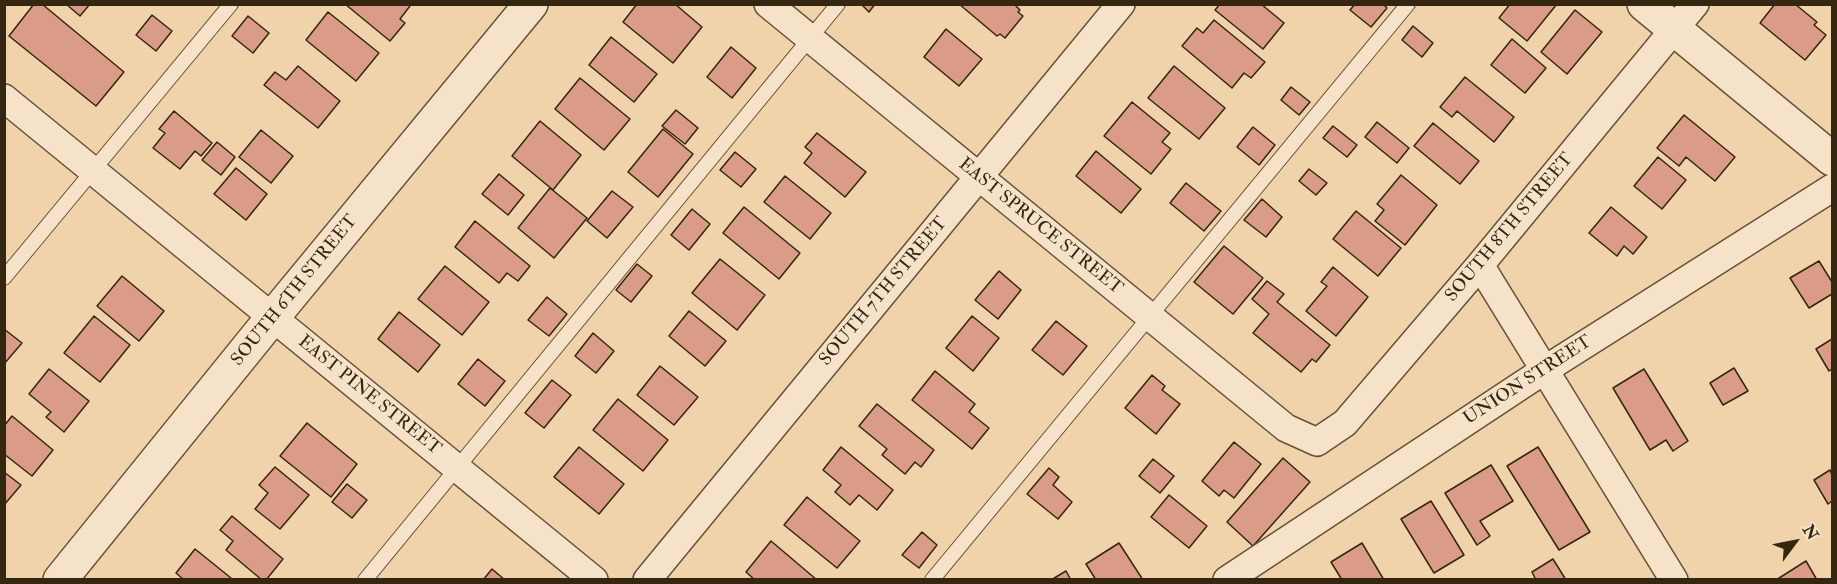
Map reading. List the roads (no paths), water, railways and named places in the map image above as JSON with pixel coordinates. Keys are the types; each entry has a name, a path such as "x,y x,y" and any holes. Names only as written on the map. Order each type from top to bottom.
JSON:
{"street":[{"name":"SOUTH 6TH STREET","path":"60,579 531,4"},
{"name":"EAST SPRUCE STREET","path":"768,4 1286,428 1317,442"},
{"name":"SOUTH 7TH STREET","path":"647,579 1121,4"},
{"path":"1644,4 1833,159"},
{"name":"SOUTH 8TH STREET","path":"1317,442 1345,423 1480,265 1695,4"},
{"name":"EAST PINE STREET","path":"4,98 594,579"},
{"name":"UNION STREET","path":"1227,579 1546,369 1833,188"},
{"path":"1480,265 1674,579"}],"lane":[{"path":"4,278 231,4"},
{"path":"365,579 838,4"},
{"path":"932,579 1408,4"}]}
